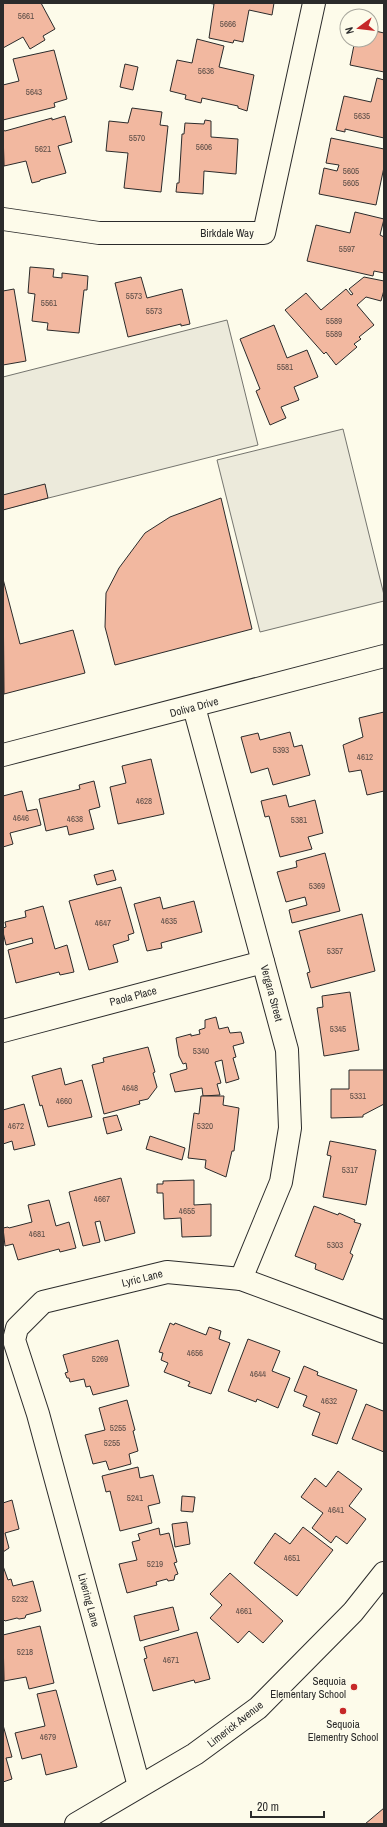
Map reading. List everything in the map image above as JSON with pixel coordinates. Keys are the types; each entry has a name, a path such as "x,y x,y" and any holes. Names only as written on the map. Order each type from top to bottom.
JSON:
{"street":[{"name":"Birkdale Way","path":"3,219 99,233 264,233 314,3"},
{"name":"Doliva Drive","path":"3,755 194,707 384,656"},
{"name":"Vergara Street","path":"194,707 287,1050 290,1128 281,1182 241,1279"},
{"name":"Paola Place","path":"3,1031 263,962"},
{"name":"Lyric Lane","path":"38,1414 14,1340 17,1328 43,1302 167,1272 241,1279 384,1332"},
{"name":"Livering Lane","path":"38,1414 139,1786"},
{"name":"Limerick Avenue","path":"76,1824 195,1754 258,1708 353,1612 384,1573"}],"shaded area":[{"path":"227,320 258,445 5,509 3,503 3,377"},
{"path":"343,429 384,595 384,601 260,632 217,460"}],"building":[{"path":"3,3 41,3 55,29 43,36 45,40 30,49 23,37 3,48"},
{"path":"207,3 274,3 272,15 249,10 243,42 234,40 233,43 209,38 214,4"},
{"path":"379,32 384,33 384,72 350,65 353,48 379,48"},
{"path":"197,39 224,46 219,67 254,75 247,111 238,108 238,106 202,98 201,103 185,99 186,95 170,91 177,60 192,63"},
{"path":"54,50 67,99 54,103 55,107 3,120 3,85 19,81 13,59"},
{"path":"125,64 138,67 133,90 120,87"},
{"path":"377,78 384,80 384,138 345,129 345,132 336,130 344,96 371,102"},
{"path":"132,108 162,112 160,125 168,126 161,192 124,188 128,153 106,151 109,121 128,123"},
{"path":"65,116 72,142 58,146 66,173 32,183 26,161 4,166 3,130 5,131 52,118 52,120"},
{"path":"205,120 211,121 211,137 238,139 236,174 204,171 203,194 176,192 177,183 179,183 182,134 184,134 185,123 204,124"},
{"path":"331,138 384,149 384,167 376,205 319,194 324,168 337,171 339,165 326,163"},
{"path":"355,212 384,219 380,235 384,237 384,273 374,271 373,276 307,261 316,225 350,233"},
{"path":"30,267 54,269 53,277 62,278 62,273 88,276 87,290 84,290 79,333 47,330 48,323 32,321 35,294 28,293"},
{"path":"141,277 147,298 182,289 190,324 181,326 181,324 128,337 115,283"},
{"path":"364,277 384,281 384,290 381,301 366,297 357,305 374,325 359,337 361,339 354,344 357,347 336,365 326,352 324,354 285,310 306,293 321,310 346,289 351,295 353,294 349,289"},
{"path":"14,289 26,361 3,365 3,291"},
{"path":"274,325 287,358 307,350 318,377 294,387 299,400 281,407 286,418 270,425 256,391 260,389 240,339"},
{"path":"45,484 48,498 3,510 3,495"},
{"path":"221,498 252,629 115,665 105,627 106,593 119,568 145,533 170,517"},
{"path":"3,579 20,644 73,630 85,673 4,694"},
{"path":"384,712 384,791 367,795 361,770 349,772 343,745 363,737 359,718"},
{"path":"290,732 294,747 302,745 310,775 273,785 268,768 251,773 241,737 258,733 260,740"},
{"path":"151,759 164,814 118,824 110,787 126,783 122,766"},
{"path":"94,781 100,807 89,810 94,829 69,835 67,826 46,831 39,799 80,789 79,785"},
{"path":"22,791 27,811 37,809 41,825 10,833 13,844 3,847 3,796"},
{"path":"286,795 289,807 315,800 323,833 308,837 312,849 280,857 269,816 265,817 261,801"},
{"path":"325,853 340,911 292,923 289,910 307,905 305,897 286,902 277,872 297,867 296,861"},
{"path":"113,870 116,880 97,885 94,875"},
{"path":"121,887 134,933 128,935 129,940 113,945 118,962 89,970 69,901"},
{"path":"160,897 163,909 194,901 202,932 161,943 162,948 147,951 134,904"},
{"path":"43,906 55,949 67,945 74,972 60,975 59,972 16,983 8,950 33,943 32,938 6,945 3,932 3,928 6,927 5,922 26,917 25,911"},
{"path":"362,914 375,971 311,988 307,973 310,972 299,931"},
{"path":"350,992 359,1050 324,1056 317,1008 323,1007 322,996"},
{"path":"216,1017 219,1029 228,1027 230,1033 241,1032 244,1043 233,1046 236,1057 233,1058 239,1079 226,1083 222,1060 215,1062 221,1083 217,1084 220,1095 203,1096 202,1088 175,1092 170,1074 187,1069 186,1063 183,1064 179,1056 176,1038 191,1034 191,1036 200,1034 199,1030 205,1028 205,1020"},
{"path":"148,1047 155,1072 153,1073 157,1087 148,1099 139,1101 140,1104 104,1114 92,1065 104,1062 103,1058"},
{"path":"61,1068 65,1085 82,1080 92,1117 48,1127 42,1105 40,1106 32,1076"},
{"path":"349,1070 384,1070 384,1104 363,1115 363,1117 331,1118 331,1089 349,1089"},
{"path":"201,1096 224,1096 223,1105 239,1108 234,1151 232,1151 226,1177 205,1168 206,1160 188,1158 194,1113 199,1114"},
{"path":"24,1104 35,1145 14,1150 12,1141 3,1144 3,1110"},
{"path":"117,1115 122,1130 107,1134 103,1118"},
{"path":"150,1136 185,1148 182,1160 146,1149"},
{"path":"330,1141 376,1150 366,1205 323,1197 331,1156 327,1155"},
{"path":"121,1178 135,1233 105,1241 100,1221 95,1222 100,1242 83,1246 69,1192"},
{"path":"194,1180 194,1205 211,1204 211,1236 182,1237 181,1218 164,1219 163,1193 157,1193 157,1184 163,1184 163,1181"},
{"path":"49,1200 56,1226 69,1222 76,1248 60,1252 59,1249 18,1260 13,1244 5,1246 3,1228 9,1228 32,1222 28,1205"},
{"path":"314,1206 338,1215 339,1213 355,1220 354,1222 361,1224 350,1253 353,1255 343,1280 315,1269 316,1264 295,1256"},
{"path":"170,1323 174,1325 175,1323 206,1335 209,1327 221,1331 219,1339 230,1343 211,1394 188,1386 190,1382 164,1372 168,1363 161,1360 163,1353 159,1352"},
{"path":"248,1339 280,1351 272,1371 290,1378 278,1408 257,1399 256,1402 228,1391"},
{"path":"118,1340 129,1386 93,1395 90,1386 86,1387 84,1379 70,1382 65,1373 68,1372 63,1355"},
{"path":"304,1366 318,1372 317,1375 357,1390 337,1444 312,1435 320,1413 303,1406 307,1396 294,1391"},
{"path":"127,1400 135,1430 133,1431 138,1451 129,1454 131,1464 109,1470 106,1461 93,1464 85,1435 105,1430 99,1408"},
{"path":"366,1404 383,1411 384,1409 384,1452 352,1439"},
{"path":"138,1467 140,1478 153,1475 160,1503 148,1506 152,1523 120,1531 110,1491 106,1492 102,1476"},
{"path":"338,1471 362,1489 349,1506 366,1519 347,1544 336,1536 331,1543 312,1528 323,1513 301,1497 315,1478 326,1487"},
{"path":"182,1496 195,1497 193,1512 181,1511"},
{"path":"12,1500 19,1529 5,1533 9,1548 3,1552 3,1503"},
{"path":"187,1522 190,1544 175,1547 172,1524"},
{"path":"303,1527 333,1550 297,1596 254,1563 275,1533 290,1544"},
{"path":"159,1528 160,1535 169,1533 177,1562 174,1563 178,1574 175,1575 174,1580 168,1581 167,1579 156,1582 157,1585 127,1593 119,1564 137,1560 132,1542 140,1540 138,1534"},
{"path":"3,1566 8,1580 11,1579 13,1586 33,1581 41,1611 26,1615 25,1618 5,1621 3,1619"},
{"path":"230,1573 283,1621 263,1643 249,1631 238,1643 210,1618 222,1605 210,1594"},
{"path":"173,1607 179,1630 140,1641 134,1616"},
{"path":"40,1626 54,1683 29,1689 26,1677 4,1681 3,1635"},
{"path":"197,1632 210,1679 195,1683 194,1680 153,1691 144,1659 147,1658 144,1647"},
{"path":"56,1690 77,1767 46,1775 41,1754 22,1759 15,1733 45,1726 37,1694"},
{"path":"3,1725 12,1757 6,1758 12,1779 3,1782"},
{"path":"384,1808 384,1824 365,1824"}],"place":[{"name":"Sequoia Elementary School","path":"354,1687"},
{"name":"Sequoia Elementry School","path":"343,1711"}]}
